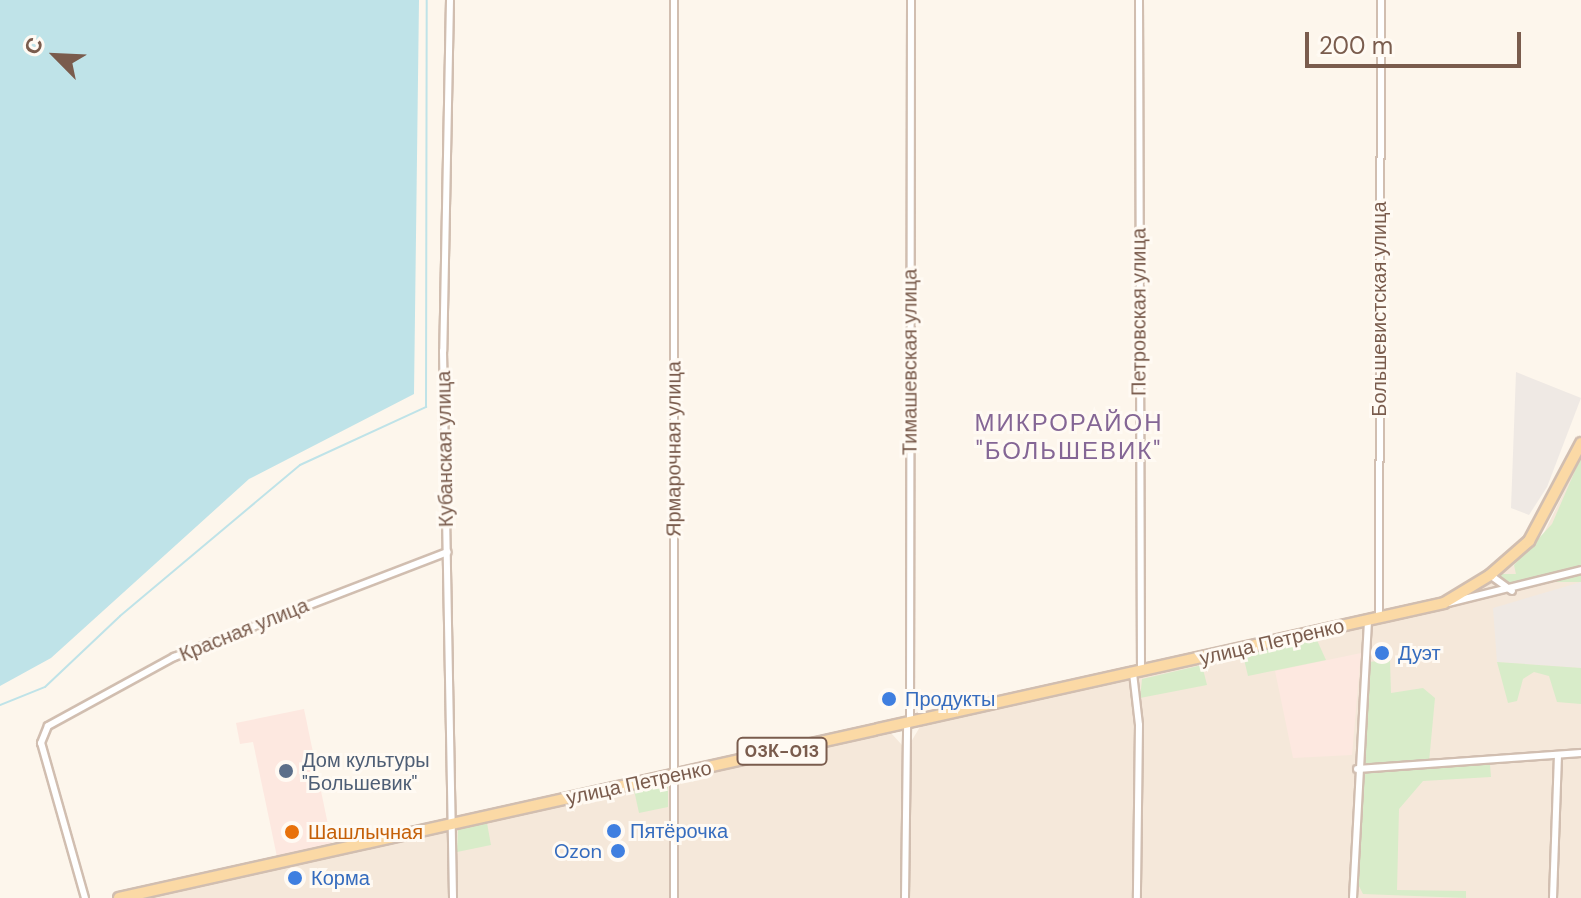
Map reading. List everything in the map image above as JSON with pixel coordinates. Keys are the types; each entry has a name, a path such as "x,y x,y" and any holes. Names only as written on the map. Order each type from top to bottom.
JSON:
{"main road":[{"name":"03К-013","path":"1444,603 1490,575 1539,527 1581,443"},
{"name":"улица Петренко","path":"119,898 1444,603"}],"street":[{"name":"Кубанская улица","path":"450,0 443,351 453,898"},
{"name":"Ярмарочная улица","path":"674,0 674,898"},
{"name":"Тимашевская улица","path":"905,898 909,723 911,0"},
{"name":"Петровская улица","path":"1137,898 1139,0"},
{"name":"Большевистская улица","path":"1353,898 1357,769 1373,619 1381,0"},
{"name":"Красная улица","path":"85,898 41,743 48,726 174,657 448,552"},
{"name":"улица Петренко","path":"1444,603 1512,591 1581,570"},
{"path":"1490,575 1512,591"},
{"path":"1357,769 1581,753"},
{"path":"1553,898 1558,757"}],"shaded area":[{"path":"1516,372 1581,398 1547,487 1529,515 1511,508"},
{"path":"1581,457 1581,898 909,898 911,742 921,725 1450,607 1514,565 1543,535"},
{"path":"1581,582 1581,668 1497,662 1493,608"},
{"path":"1361,653 1352,755 1293,758 1275,671"},
{"path":"304,709 332,844 277,857 253,742 240,744 236,723"},
{"path":"891,733 902,745 901,898 143,898"}],"green space":[{"path":"1581,457 1581,566 1528,582 1517,579 1514,565 1552,524"},
{"path":"1490,574 1581,574 1581,582 1490,582"},
{"path":"1316,638 1326,660 1248,676 1243,655"},
{"path":"1390,660 1391,693 1423,688 1435,698 1429,762 1361,766 1368,662"},
{"path":"1497,662 1581,668 1581,704 1557,702 1549,676 1534,672 1523,679 1517,701 1508,703"},
{"path":"1202,665 1207,685 1140,698 1142,679"},
{"path":"1490,764 1491,777 1423,781 1399,809 1397,890 1466,891 1466,898 1363,894 1357,882 1360,772"},
{"path":"668,783 668,807 639,813 634,790"},
{"path":"487,823 491,845 457,852 458,829"}],"water":[{"path":"0,0 419,0 414,394 249,479 51,658 0,686"}],"waterway":[{"path":"0,705 45,687 120,616 300,465 426,407 427,0"}],"place":[{"name":"Дуэт","path":"1382,653"},
{"name":"Продукты","path":"889,699"},
{"name":"Дом культуры \"Большевик\"","path":"286,771"},
{"name":"Пятёрочка","path":"614,831"},
{"name":"Шашлычная","path":"292,832"},
{"name":"Ozon","path":"618,851"},
{"name":"Корма","path":"295,878"}],"district":[{"name":"МИКРОРАЙОН \"БОЛЬШЕВИК\"","path":"1069,437"}]}
